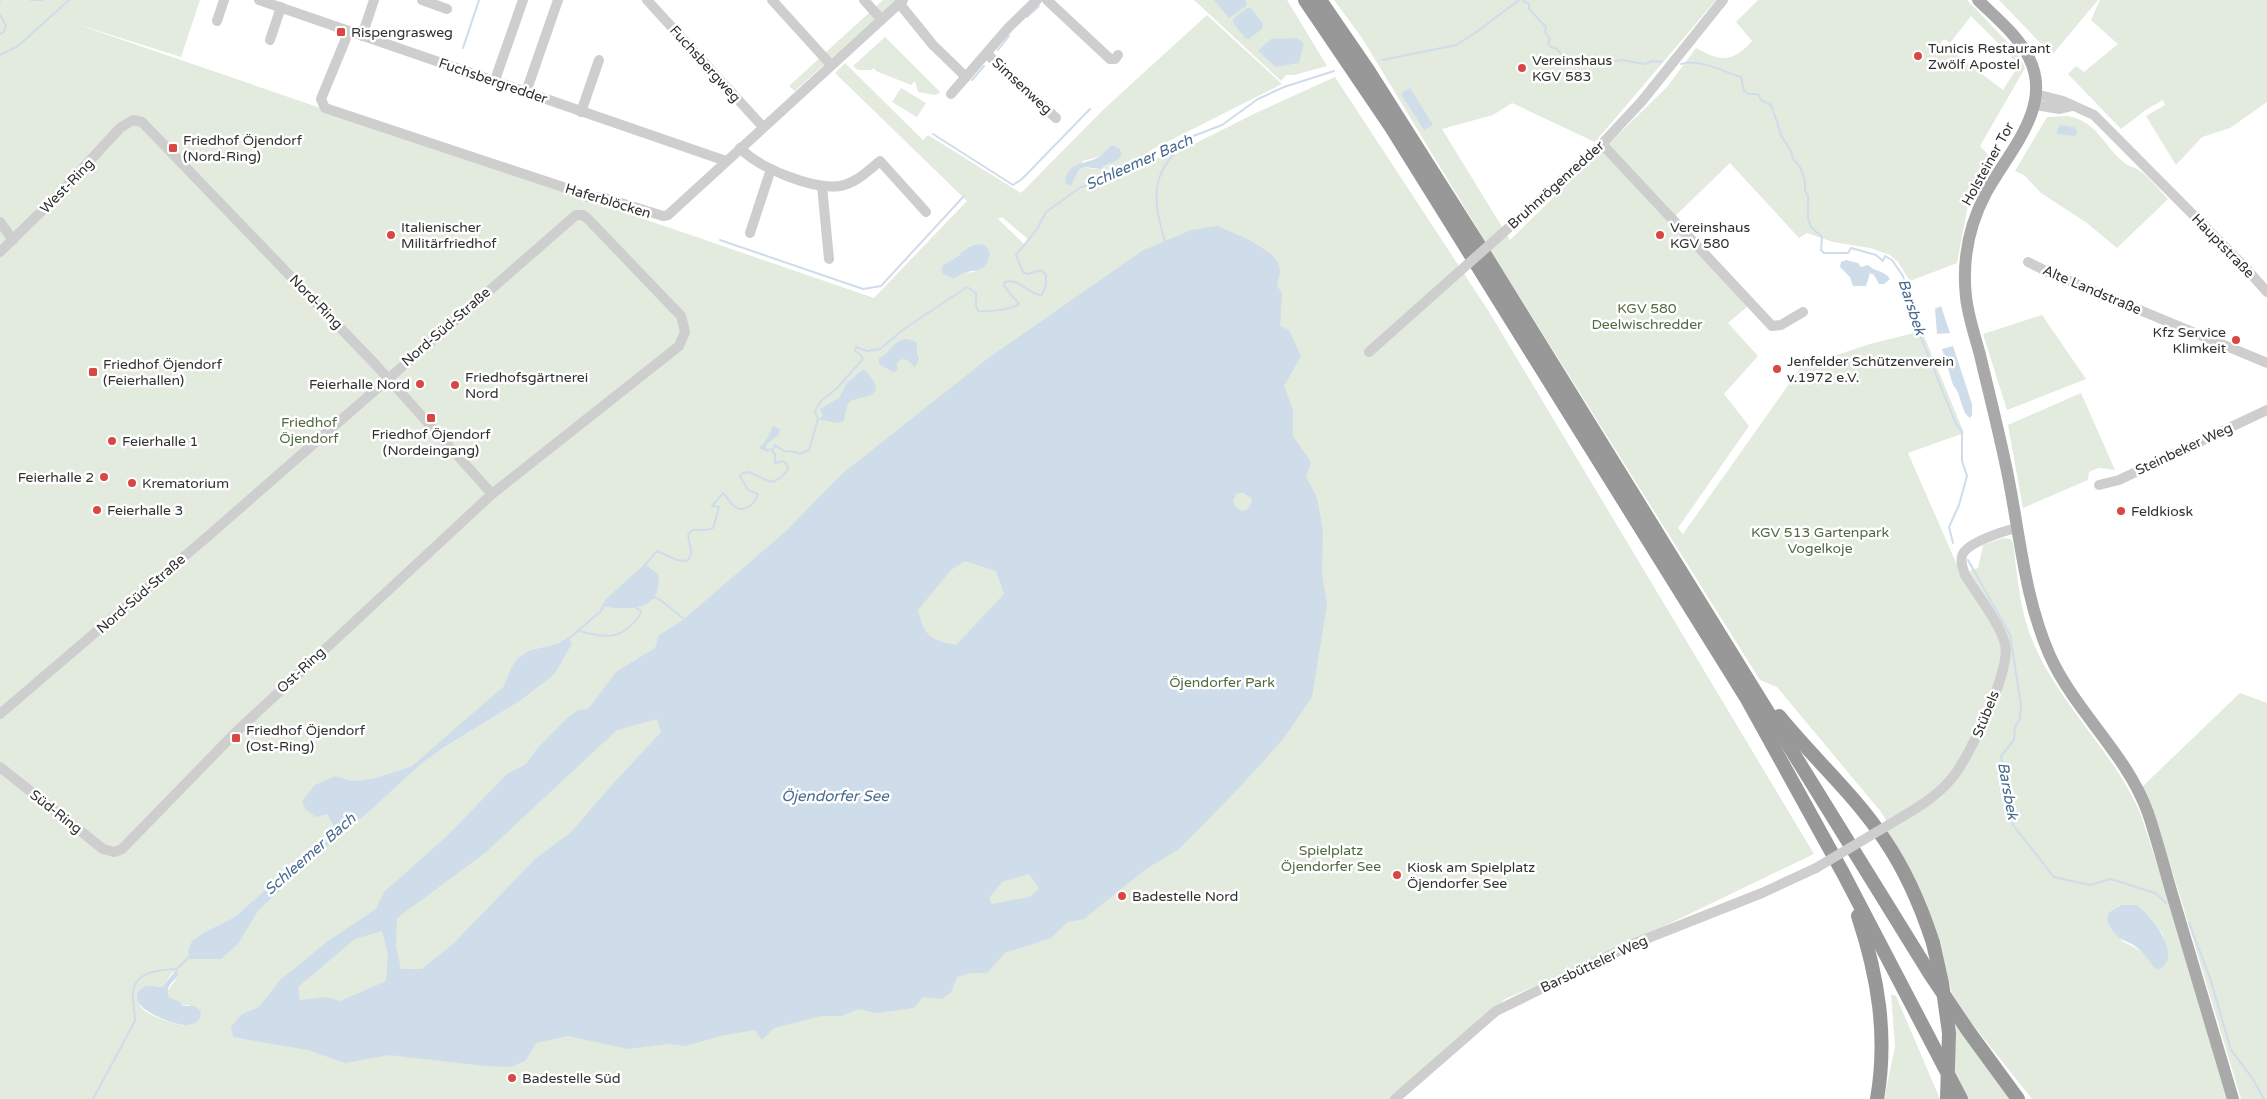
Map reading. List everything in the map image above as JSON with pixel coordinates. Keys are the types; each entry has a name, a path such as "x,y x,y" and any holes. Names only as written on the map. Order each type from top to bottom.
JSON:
{"highway":[{"path":"1304,0 1358,77 1396,136 1742,691 1843,873 1961,1099"},
{"path":"1320,0 1368,70 1479,245 1930,974 1968,1032 2018,1099"},
{"path":"1734,658 1786,724 1848,793 1884,838 1904,870 1933,943 1942,982 1950,1033 1948,1099"},
{"path":"1843,873 1871,954 1877,980 1882,1030 1876,1099"}],"main road":[{"path":"1978,0 2023,48 2034,71 2035,100"},
{"name":"Holsteiner Tor","path":"2035,100 2024,132 1986,193 1969,235 1965,268 1967,304 2008,472 2016,528 2030,600 2051,658 2079,705 2117,756 2147,812 2233,1099"}],"street":[{"path":"217,21 224,0"},
{"name":"Fuchsbergredder","path":"259,0 726,161"},
{"path":"362,36 374,0"},
{"path":"422,0 447,9"},
{"path":"495,80 523,0"},
{"path":"526,92 558,0"},
{"name":"Fuchsbergweg","path":"647,0 764,127"},
{"path":"772,0 831,65"},
{"path":"864,0 882,19"},
{"path":"951,94 1009,27 1037,0"},
{"path":"1047,0 1106,56 1112,60 1118,56"},
{"name":"Bruhnrögenredder","path":"1370,352 1602,144 1642,101 1723,0"},
{"path":"901,2 933,45 966,77"},
{"name":"Haferblöcken","path":"349,31 322,99 325,108 588,197 605,198 657,216 668,215 901,2"},
{"path":"270,40 281,7"},
{"name":"Simsenweg","path":"987,54 1056,118"},
{"path":"581,112 599,60"},
{"name":"Hauptstraße","path":"2035,100 2063,101 2094,115 2267,292"},
{"name":"West-Ring","path":"0,252 61,192 120,128 133,120"},
{"name":"Nord-Ring","path":"133,120 142,122 150,128 387,379 492,494"},
{"path":"1602,144 1772,326 1781,324 1804,312"},
{"path":"740,148 750,158 770,168 822,186 841,186 859,179 880,162 926,212"},
{"path":"750,233 770,168"},
{"path":"822,186 829,259"},
{"name":"Nord-Süd-Straße","path":"0,714 207,538 542,243 579,214 588,219 678,310 685,326 684,338 678,346 492,494"},
{"path":"0,222 13,240"},
{"name":"Alte Landstraße","path":"2028,262 2066,280 2267,363"},
{"name":"Steinbeker Weg","path":"2099,485 2119,480 2267,410"},
{"name":"Ost-Ring","path":"116,852 128,844 205,763 286,684 492,494"},
{"name":"Stübels","path":"1816,868 1890,824 1942,788 1952,778 1978,735 1999,680 2004,663 2006,645 1965,574 1961,564 1962,554 1968,547 2016,528"},
{"name":"Süd-Ring","path":"0,767 103,848 116,852"},
{"name":"Barsbütteler Weg","path":"1395,1099 1496,1012 1633,944 1762,893 1816,868"}],"green space":[{"path":"0,0 200,0 181,57 73,23 874,298 967,201 835,73 845,63 923,140 928,135 1021,193 1104,109 1207,15 1282,84 1149,151 1156,159 1180,151 1260,111 1335,77 1491,315 1814,854 1575,969 1505,999 1393,1099 0,1099","holes":["1112,145 1120,149 1122,153 1107,166 1099,169 1082,168 1075,174 1083,161 1101,156","1002,217 1029,240 1025,245 998,219","960,253 975,272 964,273 954,279 944,264 951,262","569,638 572,644 555,674 520,701 443,748 420,765 370,811 332,842 258,911 205,932 236,916 324,837 333,825 327,813 336,776 353,781 375,778 412,766 489,701 503,687 511,668 530,650 557,644","173,972 178,976 167,992 169,997 181,1002 182,1006 189,1005 184,1026 156,1017 143,1009 139,1004 138,998 140,990 146,985 162,987"]},
{"path":"883,0 896,0 795,91 789,86"},
{"path":"1194,0 1287,0 1327,66 1294,75 1286,75 1281,81"},
{"path":"1334,0 1716,0 1595,142 1512,103 1493,115 1442,129 1510,240 1667,87 1696,48 1712,56 1726,58 1732,57 1745,48 1752,41 1736,22 1758,0 1967,0 2017,52 2025,68 1980,146 1993,160 1969,199 1957,263 1910,281 1898,262 1890,255 1870,248 1833,242 1807,233 1799,238 1730,163 1669,222 1748,306 1728,323 1758,356 1724,394 1749,426 1678,528 1683,534 1801,367 1870,344 1922,331 1964,433 1908,453 1961,574 1978,568 1983,545 2003,538 2011,539 2013,543 2022,608 2028,629 2039,654 2067,701 2115,768 2141,815 2195,981 2229,1099 2032,1099 1970,1021 1952,993 1934,924 1908,869 1884,832 1891,828 1881,812 1777,687 1760,680 1491,251 1362,38","holes":["1971,16 2010,55 2017,68 2003,90 1948,48 1944,53 1937,47 1944,39 1950,43","2120,905 2137,905 2162,933 2168,950 2157,970 2143,952 2122,941 2109,912"]},
{"path":"1999,0 2098,0 2052,55"},
{"path":"2100,0 2267,0 2267,102 2230,128 2202,137 2176,165 2146,116 2165,105 2163,100 2147,109 2121,129 2068,74 2076,66 2084,72 2118,44 2091,20"},
{"path":"885,37 940,92 936,95 918,92 915,81 911,85 876,71 874,68 871,70 858,70 853,66"},
{"path":"901,88 926,103 917,117 892,102"},
{"path":"2068,116 2079,119 2087,124 2118,157 2127,165 2136,168 2145,175 2168,199 2117,248 2087,223 2041,193 2024,175 2015,171 2047,117"},
{"path":"2042,315 2086,379 2007,410 1983,334"},
{"path":"2081,393 2115,470 2099,468 2089,472 2088,480 2023,508 2008,425"},
{"path":"2240,693 2267,703 2267,1099 2241,1099 2152,807 2142,787"},
{"path":"1891,994 1896,996 1940,1099 1884,1099 1895,1047"},
{"path":"1954,1019 2013,1099 1967,1099 1955,1076"}],"water":[{"path":"1214,0 1245,0 1247,3 1246,6 1229,18"},
{"path":"1247,8 1251,8 1263,24 1262,29 1249,39 1246,39 1233,23 1233,19"},
{"path":"1297,38 1304,43 1299,63 1276,67 1258,51 1271,39"},
{"path":"1410,88 1433,125 1424,130 1401,94"},
{"path":"2060,125 2074,127 2077,131 2076,136 2057,134"},
{"path":"1112,145 1120,149 1122,153 1118,159 1101,169 1081,168 1071,186 1065,183 1066,176 1072,168 1097,158"},
{"name":"Öjendorfer See","path":"1217,226 1260,246 1274,257 1278,263 1280,272 1277,286 1282,293 1280,326 1289,330 1301,356 1284,386 1293,410 1293,436 1311,462 1306,476 1317,498 1323,530 1322,574 1327,605 1312,697 1284,738 1238,789 1179,849 1146,869 1084,919 1068,922 1051,938 1005,953 987,973 971,973 957,977 951,992 942,999 923,997 914,1008 877,1013 858,1009 842,1016 821,1016 774,1028 762,1040 755,1030 720,1036 686,1046 668,1044 628,1049 568,1036 536,1043 526,1060 512,1067 484,1066 389,1055 345,1063 308,1050 233,1037 231,1027 242,1014 259,1007 280,980 328,941 376,909 384,892 446,837 507,774 526,764 536,750 567,718 578,710 588,709 617,671 655,648 659,635 683,620 785,532 843,473 987,359 1142,251 1191,230","holes":["1237,493 1243,493 1251,498 1252,502 1248,509 1242,511 1235,506 1233,501","965,561 996,571 1004,594 956,645 934,639 923,626 918,610 951,570","657,719 661,732 571,832 535,859 454,943 422,969 401,969 396,946 397,918 485,853 617,730","1029,874 1039,889 1029,897 992,904 989,898 1002,882","382,931 388,955 386,981 340,1001 326,997 300,1000 298,987 355,939"]},
{"path":"982,244 988,248 990,253 984,267 964,273 954,279 943,274 941,270 944,264 971,246"},
{"path":"1846,260 1858,263 1861,267 1868,265 1885,274 1890,279 1884,284 1879,284 1874,275 1870,273 1866,286 1853,286 1850,277 1840,267 1841,262"},
{"path":"1941,306 1950,333 1937,334 1935,309"},
{"path":"904,339 917,343 919,359 915,367 907,360 902,359 897,363 898,370 893,372 879,364 879,358 886,354 896,343"},
{"path":"1953,346 1972,404 1972,415 1970,418 1964,411 1953,385 1942,349"},
{"path":"862,370 865,370 872,378 876,389 874,392 871,395 850,401 846,409 844,421 838,423 818,419 823,416 820,409 839,398 846,384"},
{"path":"773,426 780,429 779,434 766,445 766,449 772,448 768,452 759,448 767,439"},
{"path":"645,564 658,574 658,586 650,602 633,608 603,606 606,599"},
{"path":"569,637 572,644 555,674 520,701 443,748 420,765 370,811 332,842 258,911 238,944 221,959 190,959 188,951 192,941 236,916 324,837 333,825 327,814 316,817 306,810 302,801 315,785 336,776 353,781 375,778 412,766 503,687 517,659 530,650 557,644"},
{"path":"2121,905 2137,905 2151,919 2164,938 2168,956 2165,964 2157,970 2137,947 2120,938 2111,929 2107,921 2109,912"},
{"path":"177,969 178,976 171,983 168,991 169,997 181,1002 182,1006 194,1006 201,1011 200,1018 195,1023 189,1025 167,1021 157,1016 148,1011 137,999 138,992 146,985 162,987"}],"waterway":[{"path":"31,0 42,0"},
{"path":"0,55 18,46 69,0"},
{"path":"463,48 479,0"},
{"name":"Schleemer Bach","path":"1382,60 1456,45 1519,0"},
{"name":"Barsbek","path":"1522,0 1529,4 1529,9 1546,27 1545,32 1550,39 1548,43 1551,47 1556,48 1565,59 1601,57 1609,62 1622,60 1644,64 1652,61 1662,62"},
{"path":"1027,17 1039,6"},
{"path":"0,15 6,26 4,32 0,34"},
{"path":"998,50 1009,36"},
{"name":"Barsbek","path":"1681,64 1703,64 1741,77 1744,91 1749,94 1758,94 1761,100 1771,105 1782,137 1791,151 1793,159 1800,167 1805,181 1805,191 1808,196 1808,219 1811,227 1822,237 1821,250 1824,253 1848,253 1851,248 1876,255 1883,261 1885,256 1892,260 1903,276 1918,330 1956,424 1962,431 1962,461 1967,476 1959,505 1949,527 1953,543"},
{"path":"972,80 984,66"},
{"name":"Schleemer Bach","path":"644,566 657,551 677,560 687,561 691,555 688,535 692,530 713,528 719,507 712,506 723,493 737,508 744,509 753,503 758,494 748,490 740,476 743,473 748,472 771,482 781,478 788,469 787,464 783,461 775,463 775,454 772,451 775,445 784,451 800,454 809,450 818,419 815,411 821,401 837,388 863,359 855,351 856,347 867,351 880,349 904,329 967,287 976,293 978,311 999,310 1019,304 1004,286 1005,282 1015,282 1032,292 1042,295 1046,285 1046,275 1041,270 1028,274 1023,272 1016,255 1037,229 1046,212 1081,187 1091,184 1101,176 1110,174 1183,140 1222,125 1258,99 1284,87 1334,71"},
{"path":"933,134 1013,185 1022,179 1090,109"},
{"path":"1165,241 1158,214 1157,186 1163,169 1183,140"},
{"path":"720,240 863,289 881,286 964,196"},
{"name":"Barsbek","path":"1968,560 2010,635 2021,705 2020,719 2015,727 2014,740 2001,756 2013,825 2054,877 2090,885 2111,879 2155,893 2166,903"},
{"path":"653,597 659,599 684,619"},
{"name":"Schleemer Bach","path":"567,640 601,611 604,604"},
{"name":"Schleemer Bach","path":"579,631 607,636 621,633 641,613 636,608"},
{"name":"Barsbek","path":"2189,923 2210,978 2231,1050 2253,1079 2264,1099"},
{"name":"Schleemer Bach","path":"93,1099 135,1021 133,993 134,986 138,980 156,971 177,969 190,956"}],"place":[{"name":"Rispengrasweg","path":"341,32"},
{"name":"Tunicis Restaurant Zwölf Apostel","path":"1918,56"},
{"name":"Vereinshaus KGV 583","path":"1522,68"},
{"name":"Friedhof Öjendorf (Nord-Ring)","path":"173,148"},
{"name":"Italienischer Militärfriedhof","path":"391,235"},
{"name":"Vereinshaus KGV 580","path":"1660,235"},
{"name":"Kfz Service Klimkeit","path":"2236,340"},
{"name":"Jenfelder Schützenverein v.1972 e.V.","path":"1777,369"},
{"name":"Friedhof Öjendorf (Feierhallen)","path":"93,372"},
{"name":"Feierhalle Nord","path":"420,384"},
{"name":"Friedhofsgärtnerei Nord","path":"455,385"},
{"name":"Friedhof Öjendorf (Nordeingang)","path":"431,418"},
{"name":"Feierhalle 1","path":"112,441"},
{"name":"Feierhalle 2","path":"104,477"},
{"name":"Krematorium","path":"132,483"},
{"name":"Feierhalle 3","path":"97,510"},
{"name":"Feldkiosk","path":"2121,511"},
{"name":"Friedhof Öjendorf (Ost-Ring)","path":"236,738"},
{"name":"Kiosk am Spielplatz Öjendorfer See","path":"1397,875"},
{"name":"Badestelle Nord","path":"1122,896"},
{"name":"Badestelle Süd","path":"512,1078"}],"park label":[{"name":"KGV 580 Deelwischredder","path":"1647,316"},
{"name":"Friedhof Öjendorf","path":"309,430"},
{"name":"KGV 513 Gartenpark Vogelkoje","path":"1820,540"},
{"name":"Öjendorfer Park","path":"1222,682"},
{"name":"Spielplatz Öjendorfer See","path":"1331,858"}]}
